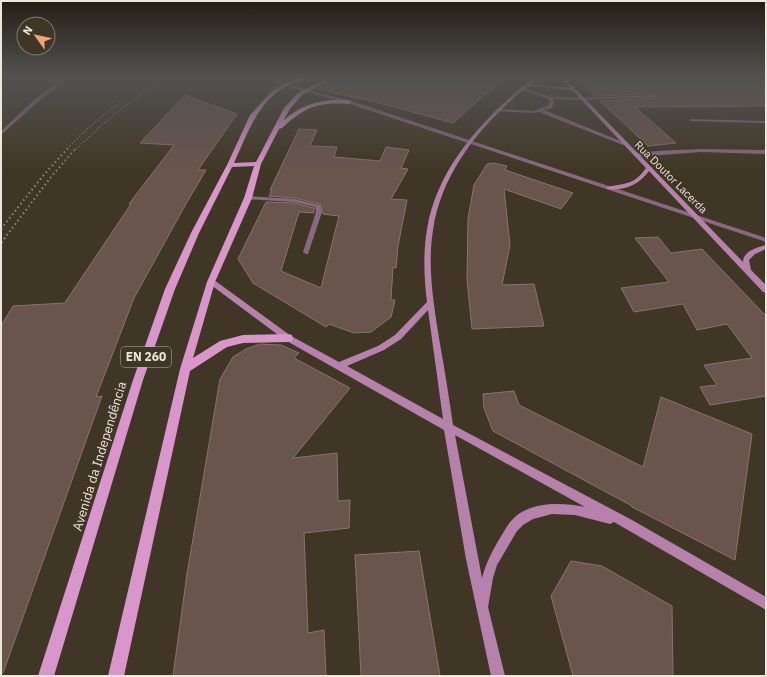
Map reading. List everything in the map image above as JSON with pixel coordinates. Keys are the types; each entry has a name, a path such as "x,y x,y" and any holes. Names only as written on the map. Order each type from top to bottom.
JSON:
{"main road":[{"name":"Avenida da Independência","path":"46,676 138,380 170,289 195,233 253,115 258,109"},
{"name":"EN 260","path":"116,676 185,369 211,282 248,198 258,164 288,109"},
{"path":"275,131 293,115 303,109"},
{"name":"Rua Doutor Lacerda","path":"592,109 766,290"},
{"path":"497,110 468,143 445,182 434,211 427,264 448,427 484,618 498,676"},
{"path":"230,164 258,164"},
{"path":"609,188 629,186 633,184 643,176 648,168"},
{"path":"748,272 746,259 753,252 766,247"},
{"path":"211,282 288,338 448,427 628,524 766,604"},
{"path":"339,366 381,348 398,337 431,302"},
{"path":"185,369 224,344 243,339 288,338"},
{"path":"484,618 485,594 489,568 498,551 518,522 542,510 570,508 628,524"}],"street":[{"path":"1,134 28,109"},
{"path":"368,109 468,143 766,240"},
{"path":"497,110 534,112 546,109"},
{"path":"541,111 625,144"},
{"path":"692,120 766,122"},
{"path":"636,155 673,151 716,150 766,152"},
{"path":"248,198 302,202 318,206 319,212 306,252"}],"building":[{"path":"172,109 222,109 237,114 198,170 206,170 134,298 96,397 102,396 3,673 1,672 1,326 13,306 65,303 131,204 129,204 174,145 140,143"},
{"path":"400,109 469,109 453,123"},
{"path":"608,109 637,109 676,143 648,146"},
{"path":"299,129 317,130 310,146 337,147 334,157 380,161 386,147 409,150 401,168 408,169 391,199 407,200 398,246 396,268 393,267 391,300 395,300 391,317 371,332 354,333 329,324 326,327 253,283 238,259 266,202 294,203 314,208 314,213 299,212 281,271 321,288 339,216 323,214 320,204 294,198 269,196 272,190 270,190"},
{"path":"494,163 507,166 505,170 573,193 561,209 504,189 510,245 502,285 534,284 544,326 472,329 467,280 468,219 474,185 487,164"},
{"path":"658,237 671,253 702,249 766,316 766,396 710,405 700,387 717,385 704,365 752,358 727,324 697,330 683,304 634,312 621,288 669,282 635,238"},
{"path":"260,344 281,345 299,353 294,358 350,388 293,458 337,453 338,501 350,500 349,528 304,533 308,633 324,630 326,676 173,676 187,574 220,379 233,357 246,349"},
{"path":"514,391 519,405 643,467 661,397 752,434 735,560 632,507 493,431 484,408 483,394"},
{"path":"419,551 440,676 361,676 355,555"},
{"path":"571,561 602,566 672,606 673,676 573,676 551,596"}],"railway":[{"path":"68,148 87,129 112,109"},
{"path":"76,149 121,109"},
{"path":"1,229 42,177 68,148"},
{"path":"4,239 51,177 76,148"},
{"path":"1,243 5,238"}]}
